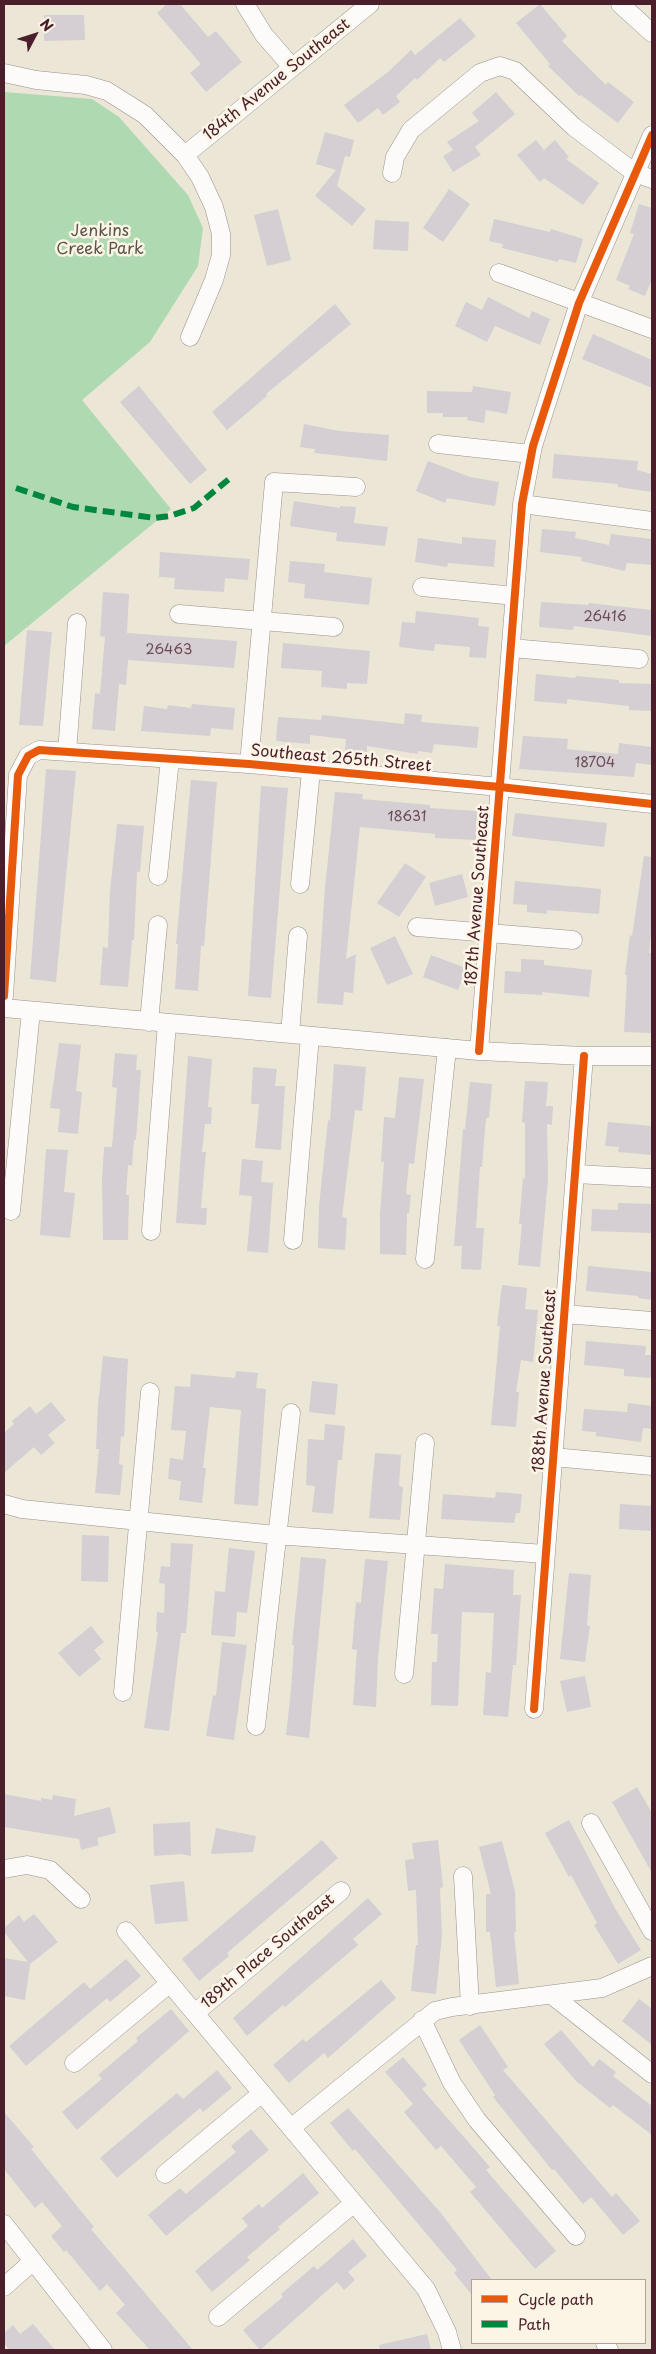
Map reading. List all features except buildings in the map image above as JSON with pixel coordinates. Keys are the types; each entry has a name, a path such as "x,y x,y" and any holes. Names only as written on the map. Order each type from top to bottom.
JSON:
{"street":[{"path":"245,4 264,35 292,67"},
{"name":"184th Avenue Southeast","path":"184,155 370,4"},
{"path":"624,5 652,33"},
{"path":"392,173 398,151 411,130 480,73 500,66 515,71 574,127 635,173 652,179"},
{"path":"4,73 36,80 86,85 107,91 144,115 165,133 200,177 214,208 221,234 221,255 214,280 190,337"},
{"name":"187th Avenue Southeast","path":"480,1051 514,596 522,504 531,454 579,302 652,135"},
{"path":"499,273 652,329"},
{"path":"438,444 531,454"},
{"path":"249,764 274,482 356,487"},
{"path":"522,504 652,520"},
{"path":"422,587 514,596"},
{"path":"179,614 334,627"},
{"path":"67,752 77,623"},
{"path":"511,648 640,659"},
{"name":"Southeast 265th Street","path":"4,996 18,775 28,756 39,750 249,764 500,787 652,804"},
{"path":"158,876 170,759"},
{"name":"Southeast 265th Street","path":"300,884 311,771"},
{"path":"149,1022 158,925"},
{"name":"187th Avenue Southeast","path":"417,927 573,940"},
{"path":"290,1034 298,936"},
{"path":"4,1008 480,1051 584,1056 652,1056"},
{"path":"10,1211 31,1011"},
{"path":"151,1232 167,1023"},
{"path":"293,1240 310,1036"},
{"path":"425,1259 447,1048"},
{"name":"188th Avenue Southeast","path":"534,1709 584,1056"},
{"path":"575,1174 652,1178"},
{"name":"188th Avenue Southeast","path":"564,1314 652,1321"},
{"path":"123,1692 150,1392"},
{"path":"256,1726 290,1413"},
{"path":"404,1674 425,1443"},
{"name":"188th Avenue Southeast","path":"553,1457 652,1466"},
{"path":"4,1504 22,1509 276,1535 545,1554"},
{"path":"591,1824 652,1930"},
{"path":"4,1869 27,1865 50,1870 81,1899"},
{"path":"463,1876 470,2006"},
{"name":"189th Place Southeast","path":"195,2013 341,1891"},
{"path":"126,1931 426,2289 447,2332 452,2350"},
{"path":"291,2128 435,2011 602,1988 652,1966"},
{"path":"74,2063 170,1983"},
{"path":"553,1996 652,2074"},
{"path":"422,2020 452,2083 478,2120 576,2236"},
{"path":"165,2174 262,2093"},
{"path":"218,2317 354,2203"},
{"path":"4,2224 103,2350"},
{"path":"4,2287 32,2262"}],"green space":[{"name":"Jenkins Creek Park","path":"4,92 92,99 119,117 188,195 203,228 198,266 150,342 82,400 171,509 4,646"}],"marked path":[{"path":"16,488 73,507 155,518 170,516 194,508 229,479"}],"cycle path":[{"path":"479,1051 522,504 533,446 579,303 652,135"},
{"path":"4,996 18,775 28,756 39,750 249,764 500,787 652,804"},
{"path":"534,1709 584,1056"}]}
